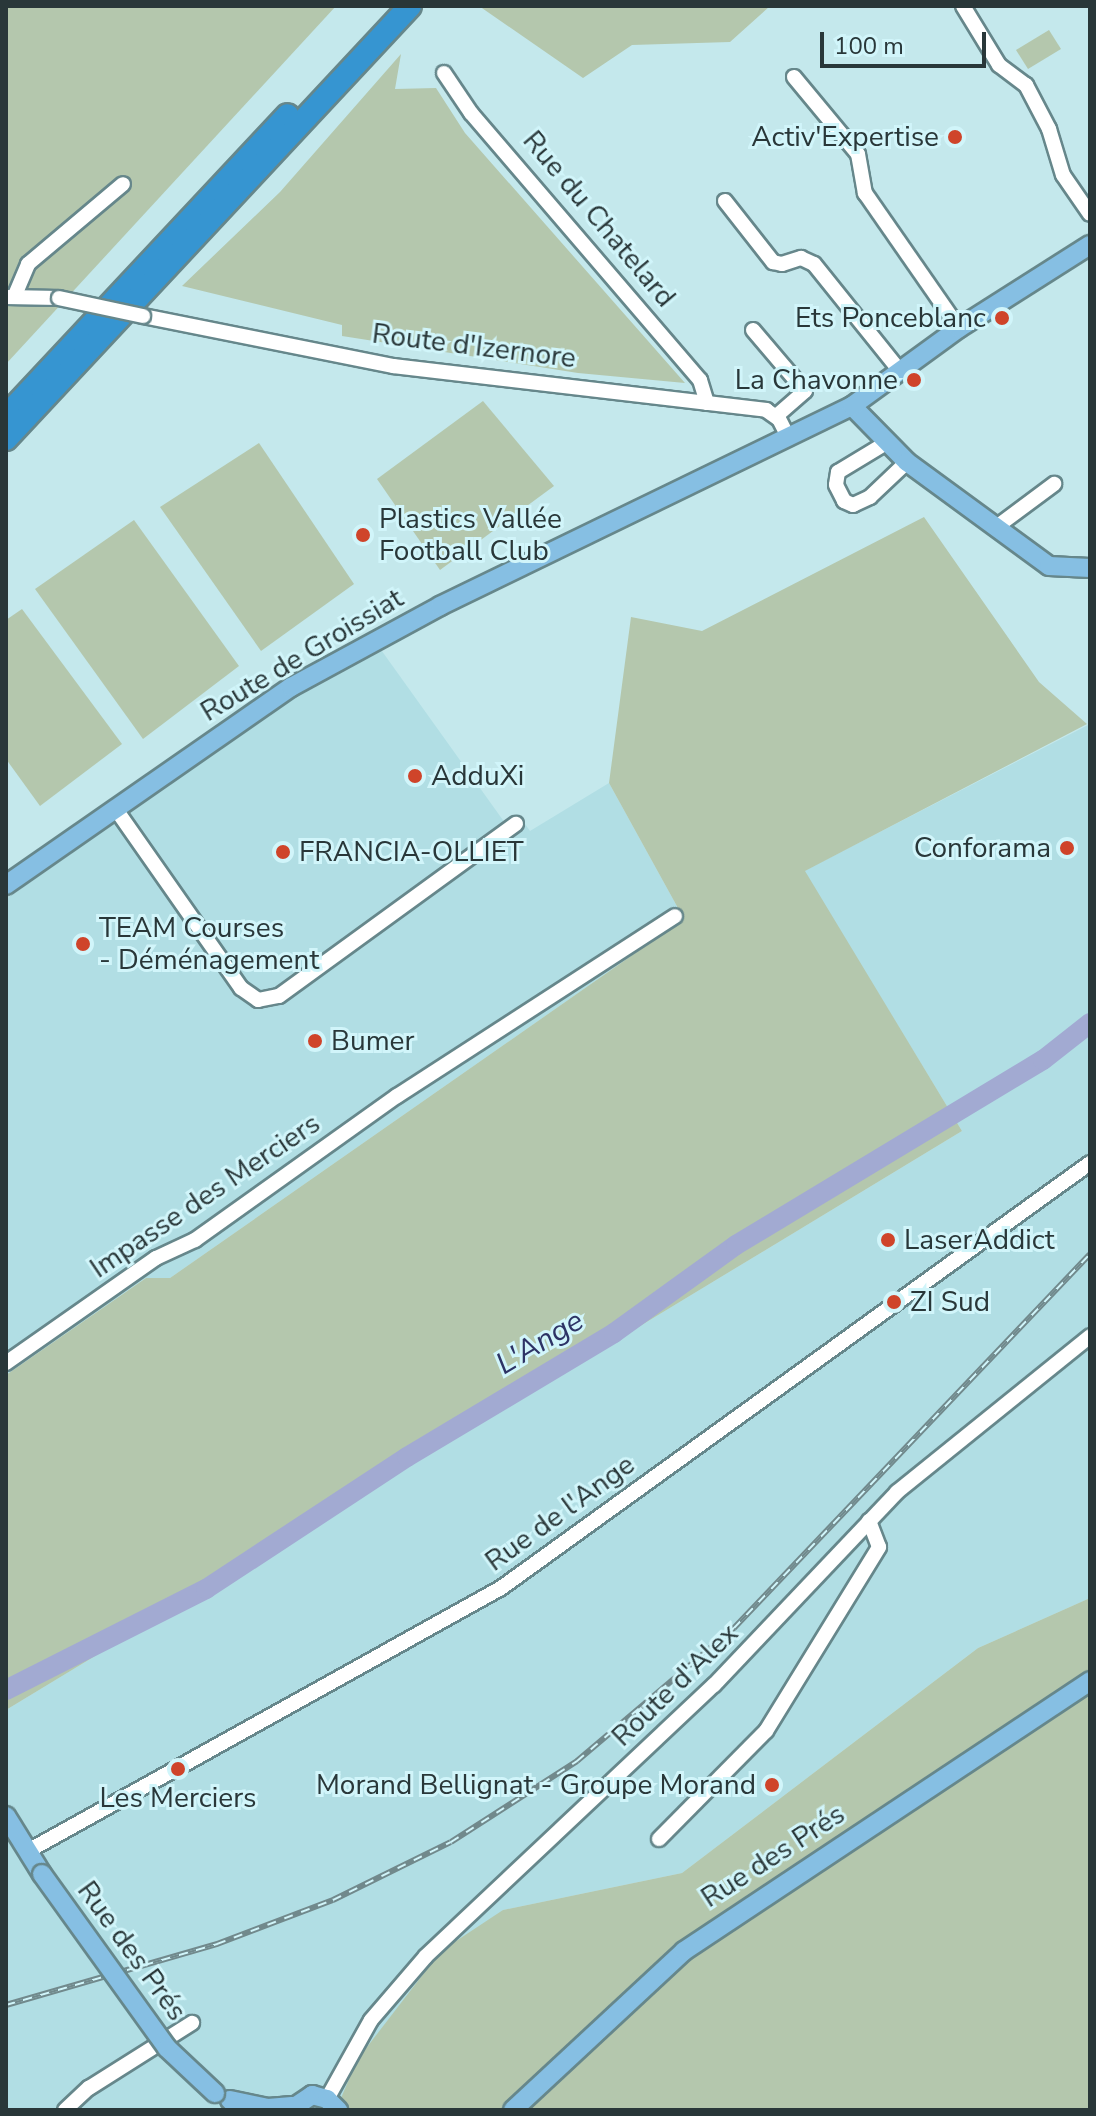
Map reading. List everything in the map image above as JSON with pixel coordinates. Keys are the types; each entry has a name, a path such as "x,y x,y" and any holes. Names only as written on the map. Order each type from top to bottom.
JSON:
{"highway":[{"path":"6,416 390,6"},
{"path":"6,439 410,6"}],"main road":[{"name":"Route de Groissiat","path":"6,885 115,808 337,660 852,406 959,328 1090,245"},
{"path":"852,406 907,462 1049,566 1090,568"},
{"name":"Rue des Prés","path":"513,2110 693,1944 1090,1681"},
{"name":"Rue des Prés","path":"6,1816 42,1874 173,2055 223,2096"},
{"path":"223,2096 268,2108 291,2108 312,2095 332,2104"},
{"path":"223,2096 255,2110"}],"street":[{"path":"963,6 999,65 1026,85 1049,129 1063,175 1090,214"},
{"name":"Rue du Chatelard","path":"444,73 471,113 700,380 707,403"},
{"path":"794,77 858,154 865,193 959,328"},
{"path":"11,296 28,264 123,184"},
{"path":"725,201 773,262 782,264 801,258 814,264 900,371"},
{"name":"Route d'Izernore","path":"11,296 59,298 393,366 707,403 776,416"},
{"path":"753,330 805,391 776,416 788,437"},
{"path":"886,443 838,472 836,485 844,501 853,505 870,497 907,462"},
{"path":"995,528 1054,484"},
{"path":"115,808 241,988 258,1000 279,996 516,824"},
{"name":"Impasse des Merciers","path":"6,1363 156,1258 195,1240 397,1096 675,916"},
{"name":"Rue de l'Ange","path":"28,1851 501,1588 1090,1163"},
{"name":"Route d'Alex","path":"332,2104 371,2020 426,1956 714,1685 897,1492 1090,1336"},
{"path":"659,1839 766,1731 879,1547 869,1521"},
{"path":"65,2110 89,2088 192,2023"}],"shaded area":[{"path":"379,647 505,823 518,814 530,831 609,783 684,919 170,1278 146,1278 6,1375 6,899 292,699"},
{"path":"1090,724 1090,1598 978,1648 682,1873 503,1910 336,2110 6,2110 6,1710 962,1131 804,871"}],"green space":[{"path":"6,6 336,6 6,364"},
{"path":"479,6 770,6 730,42 632,45 583,78"},
{"path":"1049,30 1061,49 1028,69 1016,50"},
{"path":"401,54 395,89 436,88 465,133 685,383 578,373 342,336 342,325 182,286 280,192"},
{"path":"483,401 554,486 440,570 377,479"},
{"path":"259,443 354,584 261,651 160,507"},
{"path":"924,517 1039,682 1087,724 805,871 962,1131 6,1710 6,1375 146,1278 170,1278 684,919 609,783 631,617 702,631"},
{"path":"134,520 239,666 143,739 35,589"},
{"path":"22,609 122,744 40,806 6,759 6,620"},
{"path":"1090,1598 1090,2110 336,2110 357,2060 441,1951 503,1910 682,1873 978,1648"}],"waterway":[{"name":"L'Ange","path":"6,1690 206,1589 407,1457 614,1333 736,1245 1043,1060 1090,1023"}],"railway":[{"path":"6,2005 217,1944 333,1900 451,1842 577,1761 734,1628 1090,1254"}],"place":[{"name":"Activ'Expertise","path":"955,137"},
{"name":"Ets Ponceblanc","path":"1002,318"},
{"name":"La Chavonne","path":"914,380"},
{"name":"Plastics Vallée Football Club","path":"363,535"},
{"name":"AdduXi","path":"415,776"},
{"name":"Conforama","path":"1067,848"},
{"name":"FRANCIA-OLLIET","path":"283,852"},
{"name":"TEAM Courses - Déménagement","path":"83,944"},
{"name":"Bumer","path":"315,1041"},
{"name":"LaserAddict","path":"888,1240"},
{"name":"ZI Sud","path":"894,1302"},
{"name":"Les Merciers","path":"178,1769"},
{"name":"Morand Bellignat - Groupe Morand","path":"772,1785"}]}
